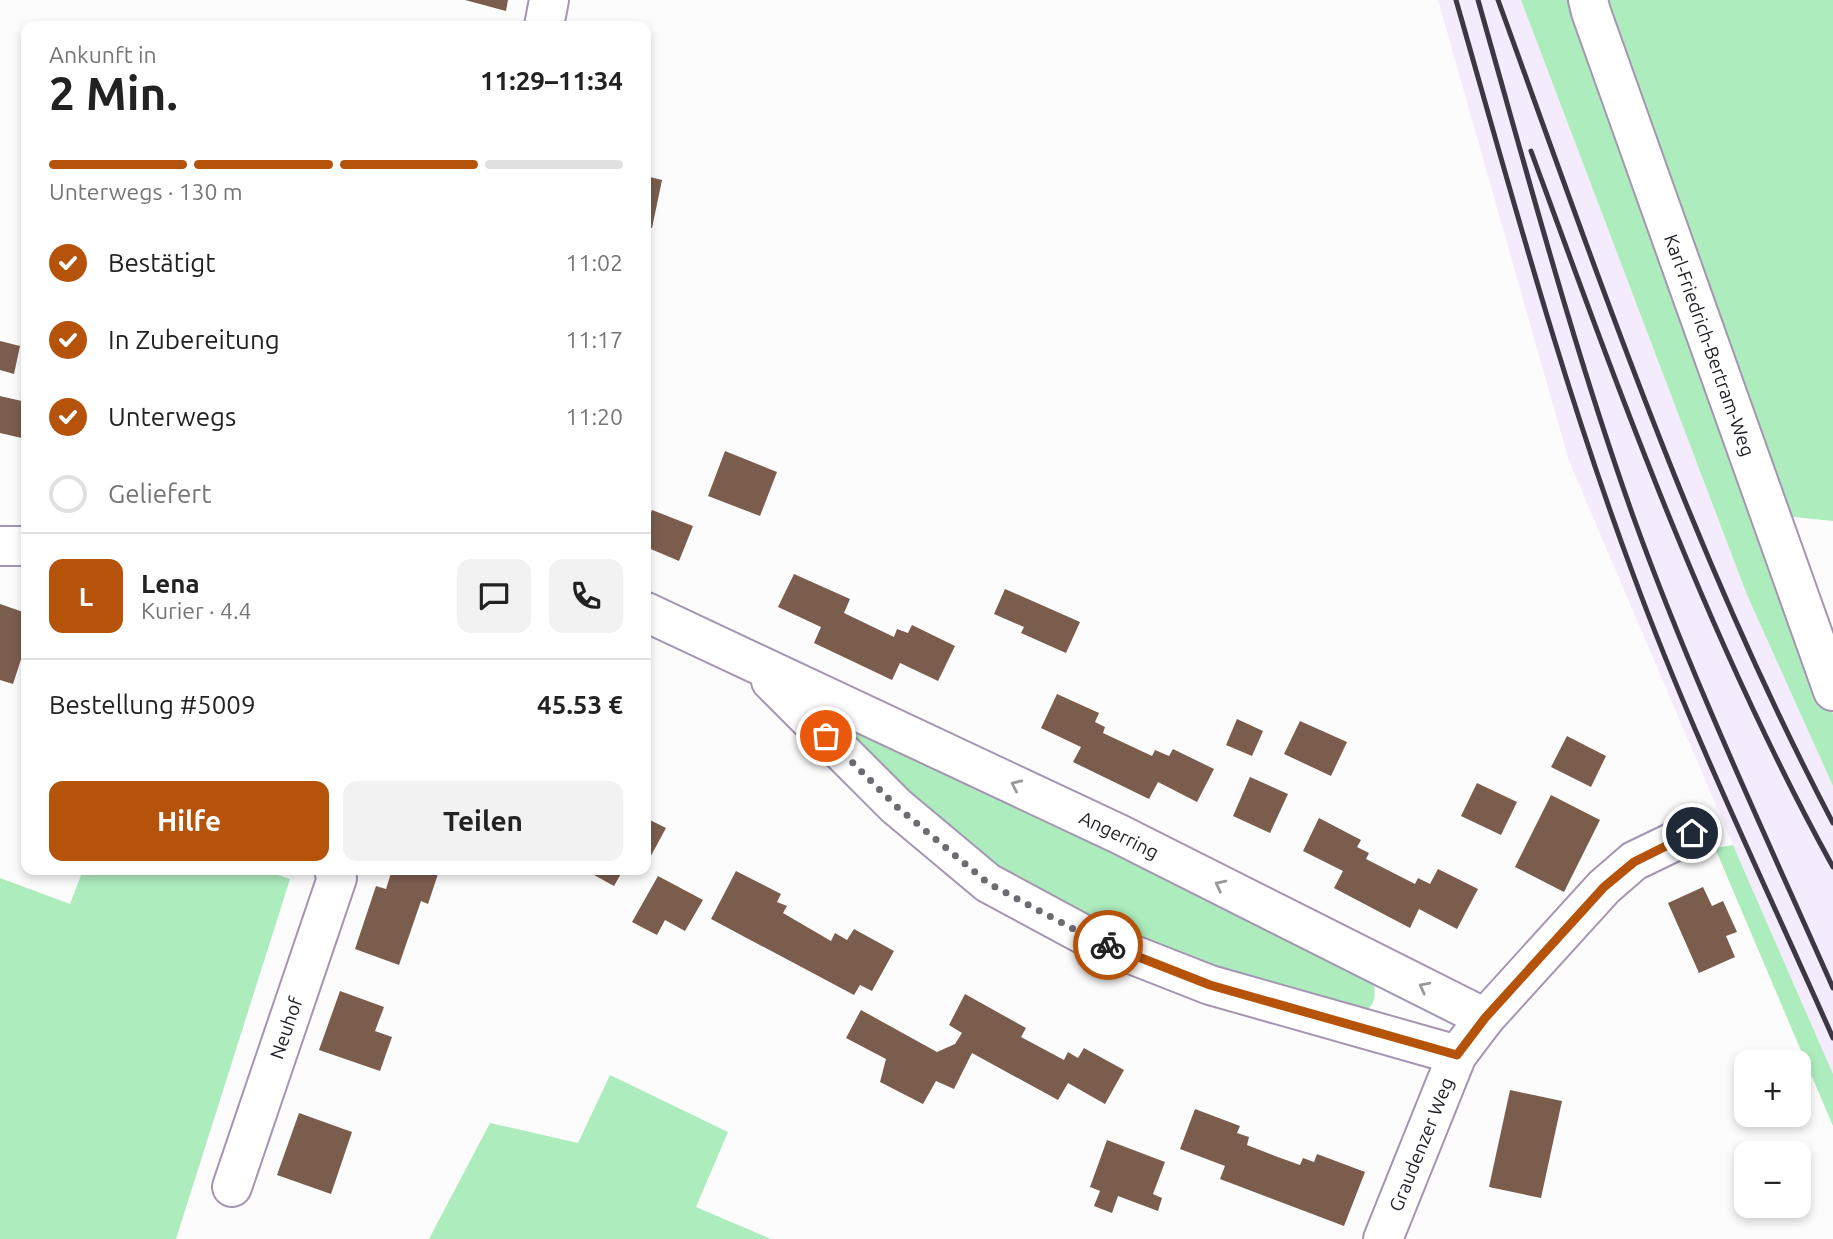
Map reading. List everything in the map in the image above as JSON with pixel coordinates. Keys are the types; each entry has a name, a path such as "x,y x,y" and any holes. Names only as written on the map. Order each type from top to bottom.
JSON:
{"street":[{"path":"545,21 549,0"},
{"name":"Karl-Friedrich-Bertram-Weg","path":"1588,0 1833,691"},
{"path":"0,546 21,546"},
{"name":"Angerring","path":"651,614 1119,834 1485,1018"},
{"name":"Angerring","path":"750,660 896,806 988,883 1090,938 1210,985 1457,1055"},
{"name":"Graudenzer Weg","path":"1383,1239 1457,1055 1485,1018 1604,887 1634,862 1692,833"},
{"name":"Neuhof","path":"232,1187 336,875"}],"shaded area":[{"path":"1438,0 1521,0 1747,595 1833,786 1833,1074 1569,461"}],"green space":[{"path":"1521,0 1575,0 1833,714 1833,786 1747,595"},
{"path":"1608,0 1833,0 1833,521 1784,516 1608,13"},
{"path":"847,726 866,727 1373,983 1375,994 1370,1007 1356,1015 1093,925 955,841 844,731"},
{"path":"1733,845 1833,1074 1833,1126 1811,1074 1811,1050 1801,1050 1715,848"},
{"path":"81,875 278,875 290,879 176,1239 0,1239 0,878 70,904"},
{"path":"610,1075 728,1132 696,1207 771,1239 429,1239 490,1123 578,1143"}],"building":[{"path":"465,0 508,0 506,11"},
{"path":"651,177 662,180 651,228"},
{"path":"0,341 20,346 14,374 0,370"},
{"path":"0,396 21,401 21,438 0,433"},
{"path":"725,451 777,472 760,516 708,496"},
{"path":"652,510 693,526 679,561 651,549"},
{"path":"794,574 850,599 844,613 894,637 897,629 908,633 912,625 955,646 938,681 900,663 892,680 814,643 821,627 778,607"},
{"path":"1005,589 1080,622 1066,653 1021,633 1024,627 994,614"},
{"path":"0,604 21,611 21,659 13,684 0,680"},
{"path":"1057,694 1099,713 1095,722 1105,727 1103,733 1152,756 1155,750 1169,756 1173,749 1214,769 1197,802 1158,782 1149,799 1073,762 1081,747 1041,728"},
{"path":"1237,719 1263,731 1252,756 1226,745"},
{"path":"1300,721 1347,742 1331,776 1284,754"},
{"path":"1567,736 1606,756 1591,787 1551,767"},
{"path":"1250,777 1288,794 1270,833 1233,816"},
{"path":"1477,783 1517,802 1501,835 1461,816"},
{"path":"1551,795 1600,820 1564,892 1515,867"},
{"path":"1319,818 1361,840 1357,847 1369,853 1366,859 1415,884 1418,878 1430,884 1438,869 1478,889 1457,929 1419,909 1410,928 1334,888 1343,871 1303,851"},
{"path":"651,820 666,828 651,856"},
{"path":"736,871 781,894 777,902 787,906 783,913 831,941 835,933 847,940 854,929 894,951 872,991 860,985 854,995 711,919"},
{"path":"390,875 438,875 428,904 421,901 399,965 355,949 376,886 386,889"},
{"path":"594,875 620,875 614,886"},
{"path":"658,876 703,900 685,931 665,920 657,935 632,922"},
{"path":"1703,887 1712,906 1723,901 1737,932 1726,936 1735,957 1699,973 1668,903"},
{"path":"340,991 384,1007 375,1031 392,1037 380,1071 319,1050"},
{"path":"965,994 1026,1028 1021,1037 1064,1060 1068,1052 1078,1058 1084,1048 1124,1070 1105,1104 1068,1083 1058,1100 972,1053 954,1089 936,1081 923,1104 880,1082 886,1059 846,1038 861,1010 937,1052 955,1044 962,1033 949,1025"},
{"path":"1510,1090 1562,1101 1541,1198 1489,1187"},
{"path":"1195,1109 1240,1126 1237,1133 1249,1137 1247,1145 1275,1156 1300,1165 1303,1158 1314,1162 1317,1154 1365,1172 1344,1226 1220,1179 1225,1166 1180,1149"},
{"path":"299,1113 352,1132 331,1194 277,1175"},
{"path":"1107,1140 1165,1162 1153,1194 1162,1198 1158,1211 1118,1196 1112,1213 1094,1206 1100,1191 1090,1187"}],"railway":[{"path":"1456,0 1561,360 1633,574 1679,692 1833,1038"},
{"path":"1478,0 1571,324 1633,516 1704,695 1833,988"},
{"path":"1498,0 1612,313 1693,521 1783,724 1833,823"},
{"path":"1531,151 1668,515 1746,694 1833,867"}],"way so far":[{"path":"826,736 896,806 988,883 1108,945"}],"route":[{"path":"1108,945 1210,985 1457,1055 1485,1018 1604,887 1634,862 1692,833"}]}
